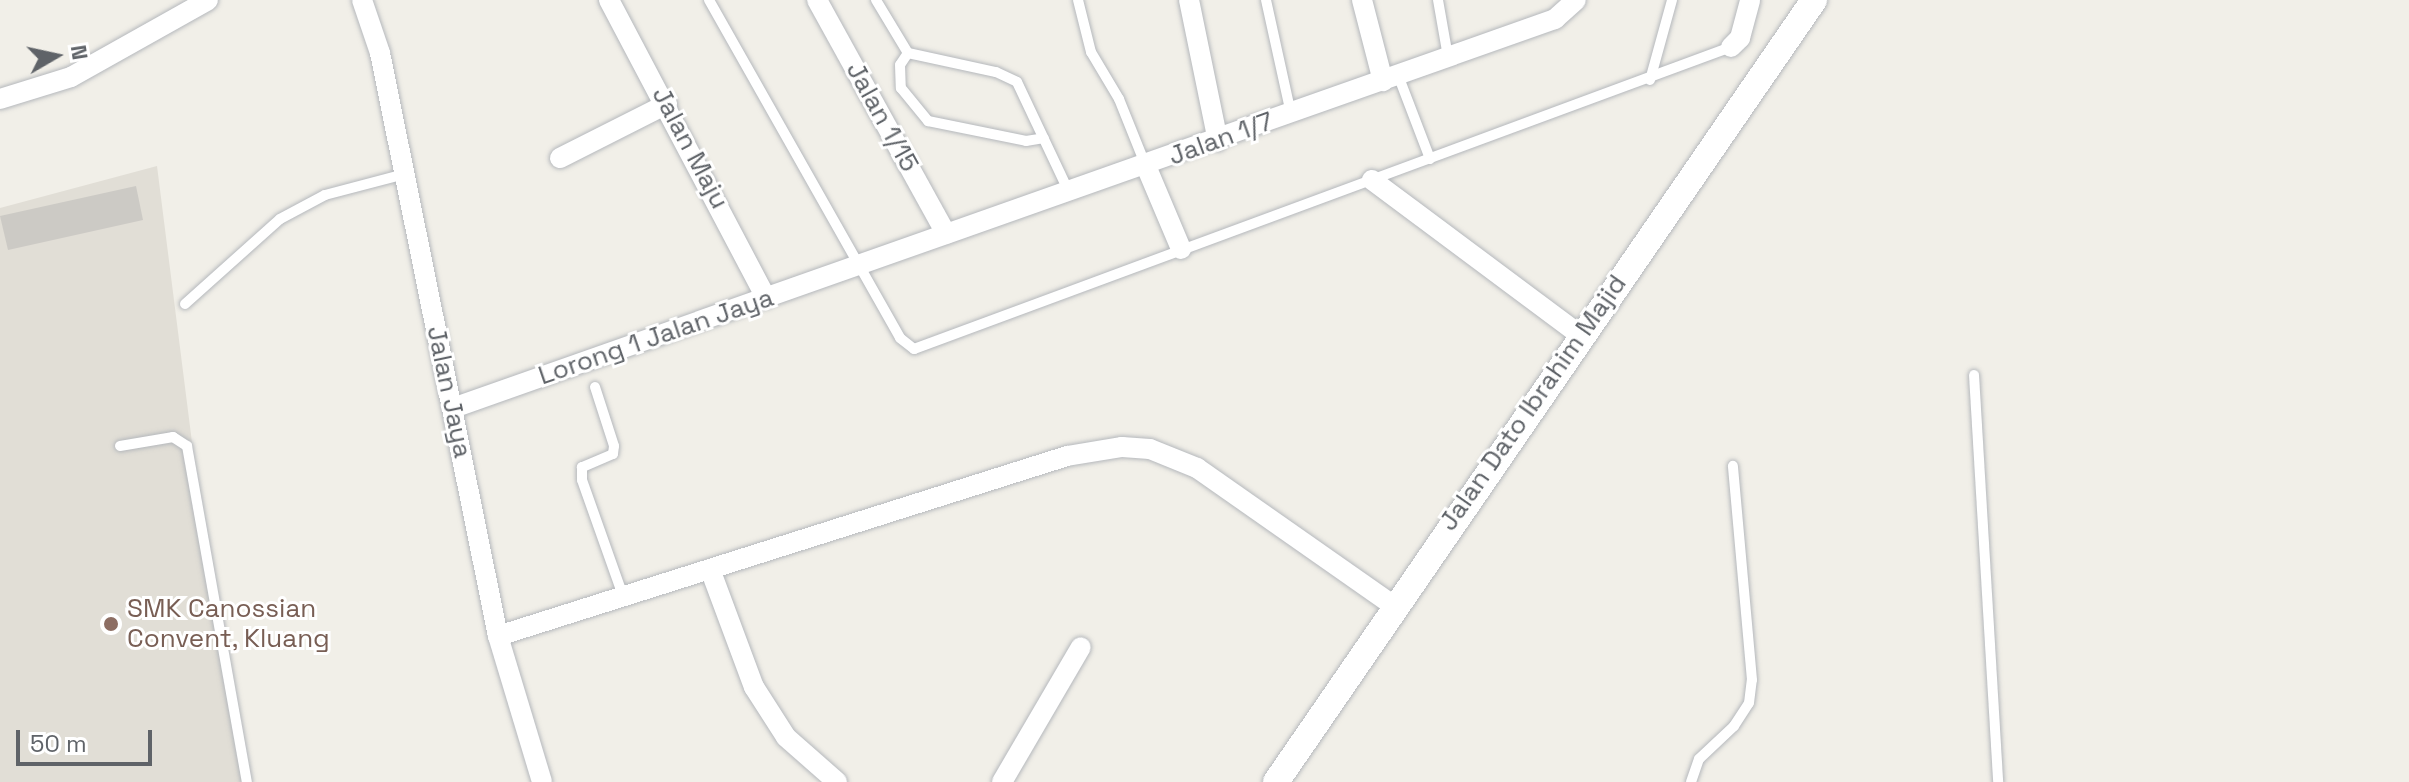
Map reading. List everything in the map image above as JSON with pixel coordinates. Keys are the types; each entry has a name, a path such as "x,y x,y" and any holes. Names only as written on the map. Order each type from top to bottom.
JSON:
{"street":[{"path":"0,99 71,77 208,0"},
{"name":"Jalan Jaya","path":"362,0 380,53 401,175 453,408 498,636 542,782"},
{"name":"Jalan Maju","path":"609,0 667,104 766,298"},
{"name":"Jalan 1/15","path":"817,0 946,234"},
{"path":"1189,0 1218,141"},
{"path":"1362,0 1391,78"},
{"name":"Jalan 1/7","path":"860,268 946,234 1218,141 1555,19 1576,0"},
{"path":"1731,47 1740,38 1750,0"},
{"name":"Jalan Dato Ibrahim Majid","path":"1276,782 1580,335 1794,13 1814,0"},
{"path":"560,158 667,104"},
{"path":"1146,166 1181,249"},
{"path":"1372,180 1580,335"},
{"name":"Lorong 1 Jalan Jaya","path":"453,408 860,268"},
{"path":"498,636 1067,456 1122,447 1150,449 1197,468 1394,606"},
{"path":"710,569 754,687 786,737 837,782"},
{"path":"1002,782 1081,647"}],"lane":[{"path":"709,0 900,338 914,349 1650,80 1731,47"},
{"path":"876,0 908,53 1008,76 1017,82 1069,192"},
{"path":"1078,0 1091,52 1119,99 1146,166"},
{"path":"1266,0 1291,114"},
{"path":"1438,0 1448,58"},
{"path":"1650,80 1672,0"},
{"path":"908,53 900,65 901,88 928,121 1026,141 1044,138"},
{"path":"1391,78 1430,159"},
{"path":"185,304 280,219 325,195 401,175"},
{"path":"1974,375 1998,782"},
{"path":"595,387 614,446 613,454 582,467 582,480 623,596"},
{"path":"120,446 173,437 187,446 247,782"},
{"path":"1691,782 1699,759 1734,726 1749,703 1752,680 1733,466"}],"shaded area":[{"name":"SMK Canossian Convent, Kluang","path":"157,166 195,466 249,782 0,782 0,208"}],"building":[{"path":"136,186 143,220 8,250 0,216"}],"place":[{"name":"SMK Canossian Convent, Kluang","path":"111,624"}]}
